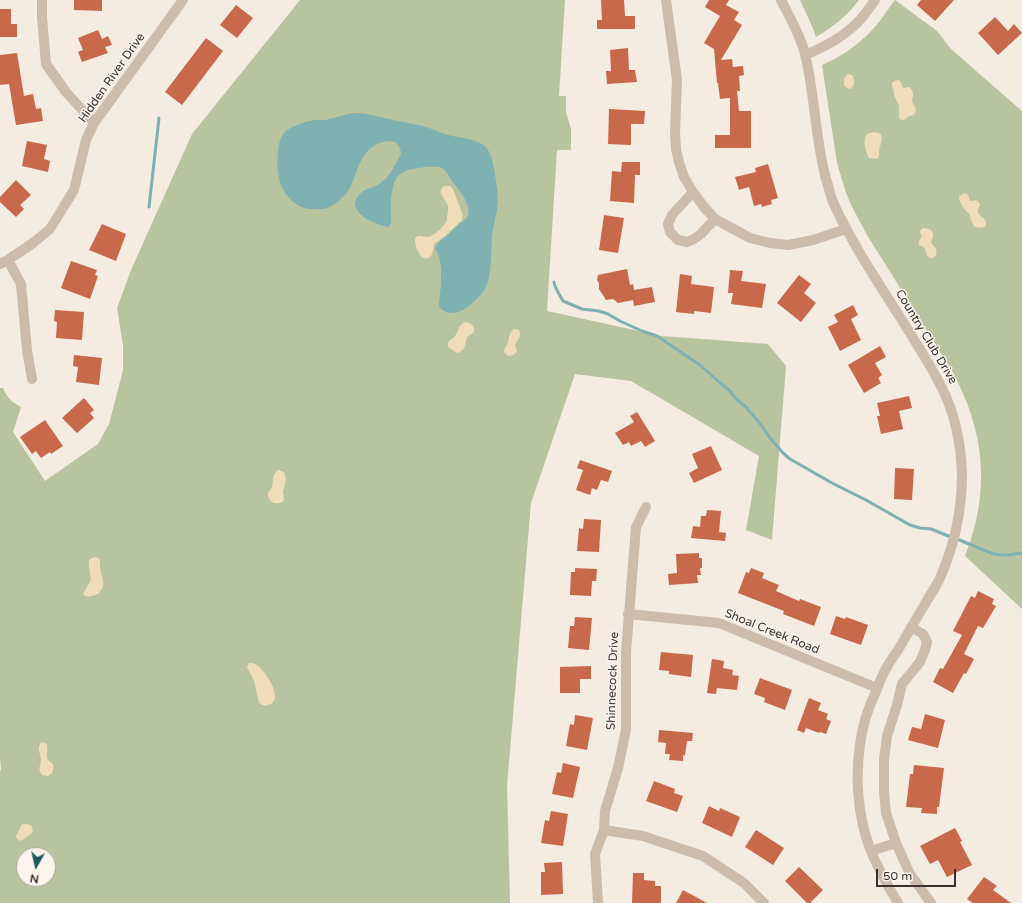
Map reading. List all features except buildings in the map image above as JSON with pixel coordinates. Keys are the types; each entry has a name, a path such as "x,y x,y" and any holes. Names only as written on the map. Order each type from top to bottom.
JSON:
{"street":[{"path":"42,0 46,64 66,92 94,123"},
{"name":"Hidden River Drive","path":"4,262 33,243 50,229 74,190 86,140 94,123 183,0"},
{"path":"666,0 677,80 675,132 676,149 684,177 693,192 715,219 750,238 770,243 788,245 813,240 846,229"},
{"name":"Country Club Drive","path":"781,0 799,34 805,55 812,94 818,145 832,200 860,254 928,362 943,390 951,411 959,442 962,471 961,501 957,528 950,551 939,580 886,668 872,701 860,744 858,791 862,820 877,867 898,903"},
{"path":"805,55 821,49 843,35 859,21 876,0"},
{"path":"693,192 672,215 668,224 670,232 678,240 687,242 701,234 715,219"},
{"path":"4,262 21,284 27,350 32,379"},
{"name":"Shinnecock Drive","path":"598,903 595,854 604,830 605,811 618,768 626,730 626,652 628,614 636,527 646,507"},
{"name":"Shoal Creek Road","path":"628,614 719,623 877,688"},
{"path":"911,627 923,634 927,642 920,662 902,684 887,736 884,760 884,791 886,813 896,843 910,874 931,903"},
{"path":"604,830 643,836 703,856 744,883 764,903"},
{"path":"871,851 896,843"}],"green space":[{"path":"300,0 565,0 559,96 566,96 566,112 571,129 571,150 557,150 547,311 662,336 768,344 786,366 772,540 746,530 759,456 631,381 575,374 531,503 507,786 510,903 0,903 0,388 3,388 10,399 21,407 13,432 45,481 98,444 109,424 123,370 123,345 117,308 131,270 192,134"},
{"path":"800,0 859,0 839,21 816,37"},
{"path":"895,0 937,31 951,49 1022,111 1022,609 965,556 979,508 981,485 981,462 972,416 952,371 867,235 852,207 837,163 822,65 849,50 861,41 875,27"}],"sand":[{"path":"848,74 852,75 854,80 854,84 851,89 844,85 844,78"},
{"path":"899,80 903,88 909,87 912,91 912,102 916,110 914,115 909,116 904,120 899,118 899,106 892,86 894,81"},
{"path":"874,132 880,134 882,137 879,156 877,159 869,158 865,146 867,134"},
{"path":"445,186 450,186 453,189 463,216 462,220 434,244 431,256 425,258 422,257 418,251 415,244 415,239 418,236 427,237 433,235 446,221 448,208 441,193"},
{"path":"965,193 968,195 970,201 978,201 980,205 978,213 986,220 985,227 975,227 969,213 962,206 959,196"},
{"path":"921,229 930,229 933,232 931,242 936,249 936,255 934,258 927,256 925,248 919,245 919,241 922,236 920,232"},
{"path":"465,322 474,327 474,331 467,337 464,349 457,353 448,347 448,343 454,338 460,325"},
{"path":"514,329 519,330 520,333 515,345 517,351 514,355 508,356 504,352 504,349"},
{"path":"278,470 284,472 286,479 283,492 284,499 283,502 274,503 269,499 268,492 272,486 273,477"},
{"path":"94,557 99,558 100,561 100,571 103,584 101,591 96,595 85,596 83,594 91,580 89,560"},
{"path":"249,663 254,663 268,678 274,692 275,698 273,703 262,705 259,703 254,681 247,667"},
{"path":"41,742 46,743 47,758 53,764 53,771 48,776 42,775 40,771 41,759 39,749"},
{"path":"21,825 31,825 33,830 32,833 21,841 17,839 16,836"}],"water":[{"path":"355,113 424,126 447,135 476,141 485,146 488,150 494,168 498,203 492,236 489,276 488,282 482,294 462,311 451,313 444,311 439,306 441,269 440,261 435,249 439,242 467,217 469,212 468,205 463,195 444,169 439,167 415,168 407,170 398,176 394,183 392,193 391,223 389,227 377,224 364,217 358,212 355,201 362,192 381,183 392,171 401,154 400,147 397,143 392,141 381,142 367,152 359,165 350,188 340,200 331,206 321,209 309,209 302,207 292,200 283,189 278,174 278,151 281,137 285,132 294,126 305,122 325,120"}],"waterway":[{"path":"149,207 159,118"},
{"path":"554,282 563,301 582,309 599,311 608,314 642,331 657,336 700,365 745,406 770,438 790,459 910,525 931,529 951,537"},
{"path":"957,539 999,555 1022,553"}]}
